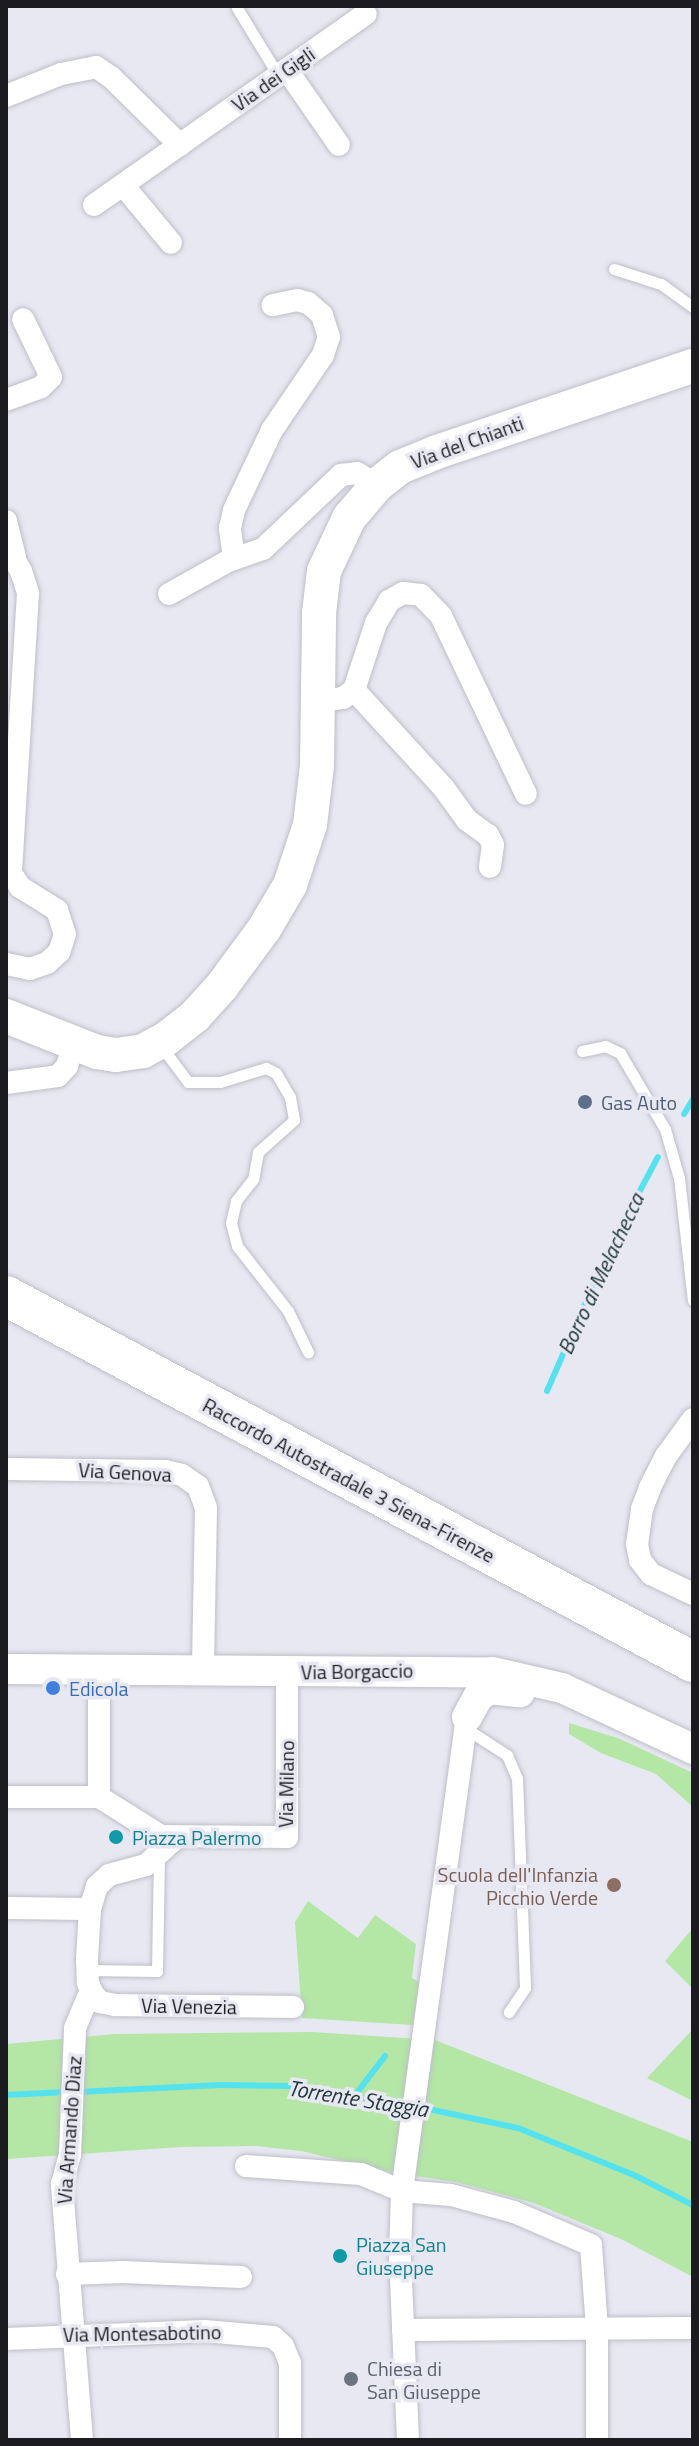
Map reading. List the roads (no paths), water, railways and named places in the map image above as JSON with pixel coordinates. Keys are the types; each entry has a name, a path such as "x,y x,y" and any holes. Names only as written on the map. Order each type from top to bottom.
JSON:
{"highway":[{"name":"Raccordo Autostradale 3 Siena-Firenze","path":"6,1271 693,1636"},
{"name":"Raccordo Autostradale 3 Siena-Firenze","path":"6,1296 693,1662"}],"main road":[{"name":"Via del Chianti","path":"6,1016 74,1045 116,1055 143,1051 195,1016 222,986 264,929 290,885 307,842 313,807 319,613 324,571 349,518 377,485 408,463 457,444 693,366"},
{"name":"Via Borgaccio","path":"6,1669 365,1673 440,1670 505,1674 562,1688 592,1705 693,1749"},
{"path":"365,1673 451,1684 463,1699 465,1722"},
{"path":"465,1722 481,1694 497,1687 592,1705"}],"street":[{"name":"Via dei Gigli","path":"94,205 366,14"},
{"path":"6,96 61,74 96,67 111,77 180,145"},
{"path":"283,73 339,145"},
{"path":"123,185 171,243"},
{"path":"234,558 230,528 234,510 272,430 323,355 329,337 322,315 308,303 297,300 273,305"},
{"path":"6,400 41,387 51,377 23,319"},
{"path":"169,594 234,558 263,549 341,475 357,473 377,485"},
{"path":"6,521 11,551 28,593 11,873 26,891 57,910 65,934 59,952 47,963 30,969 6,964"},
{"path":"317,702 343,698 354,690 385,605 403,593 421,595 441,616 526,794"},
{"path":"354,690 443,787 467,820 488,835 493,845 490,867"},
{"path":"6,1083 58,1076 67,1066 74,1045"},
{"path":"693,1419 666,1456 650,1488 642,1509 637,1544 640,1560 651,1574 693,1594"},
{"name":"Via Genova","path":"6,1469 174,1472 198,1486 206,1508 203,1670"},
{"path":"99,1669 99,1797"},
{"name":"Via Milano","path":"177,1837 287,1837 287,1672"},
{"path":"408,2440 400,2256 404,2183 465,1722"},
{"path":"6,1797 99,1797 155,1834 177,1837"},
{"path":"6,1908 90,1909 97,1886 104,1878 142,1868 177,1837"},
{"name":"Via Armando Diaz","path":"82,2440 62,2184 70,2155 75,2035 89,1980 90,1909"},
{"name":"Via Venezia","path":"89,1980 100,2002 115,2005 293,2007"},
{"path":"246,2166 361,2174 404,2183 497,2207 591,2245 597,2328 597,2440"},
{"path":"67,2274 140,2272 241,2277"},
{"path":"403,2330 693,2328"},
{"name":"Via Montesabotino","path":"6,2339 72,2334 264,2334 278,2339 290,2363 290,2440"}],"lane":[{"path":"237,8 283,73"},
{"path":"614,269 661,284 693,307"},
{"path":"159,1043 188,1082 220,1082 266,1068 276,1073 290,1097 294,1120 258,1152 253,1179 236,1201 231,1223 237,1246 288,1311 308,1352"},
{"path":"582,1051 605,1046 620,1053 665,1129 679,1178 693,1300"},
{"path":"465,1722 503,1751 514,1764 517,1778 525,1988 509,2012"},
{"path":"89,1980 157,1971 159,1854"}],"waterway":[{"name":"Borro di Melachecca","path":"684,1114 693,1099"},
{"name":"Borro di Melachecca","path":"547,1391 609,1249 658,1157"},
{"name":"Borro di Melachecca","path":"356,2094 385,2056"},
{"name":"Torrente Staggia","path":"77,2092 220,2085 290,2086 408,2105"},
{"name":"Torrente Staggia","path":"6,2095 66,2092"},
{"name":"Torrente Staggia","path":"419,2107 518,2128 636,2176 693,2205"}],"place":[{"name":"Gas Auto","path":"585,1102"},
{"name":"Edicola","path":"53,1688"},
{"name":"Piazza Palermo","path":"116,1837"},
{"name":"Scuola dell'Infanzia Picchio Verde","path":"614,1885"},
{"name":"Piazza San Giuseppe","path":"340,2256"},
{"name":"Chiesa di San Giuseppe","path":"351,2379"}]}
